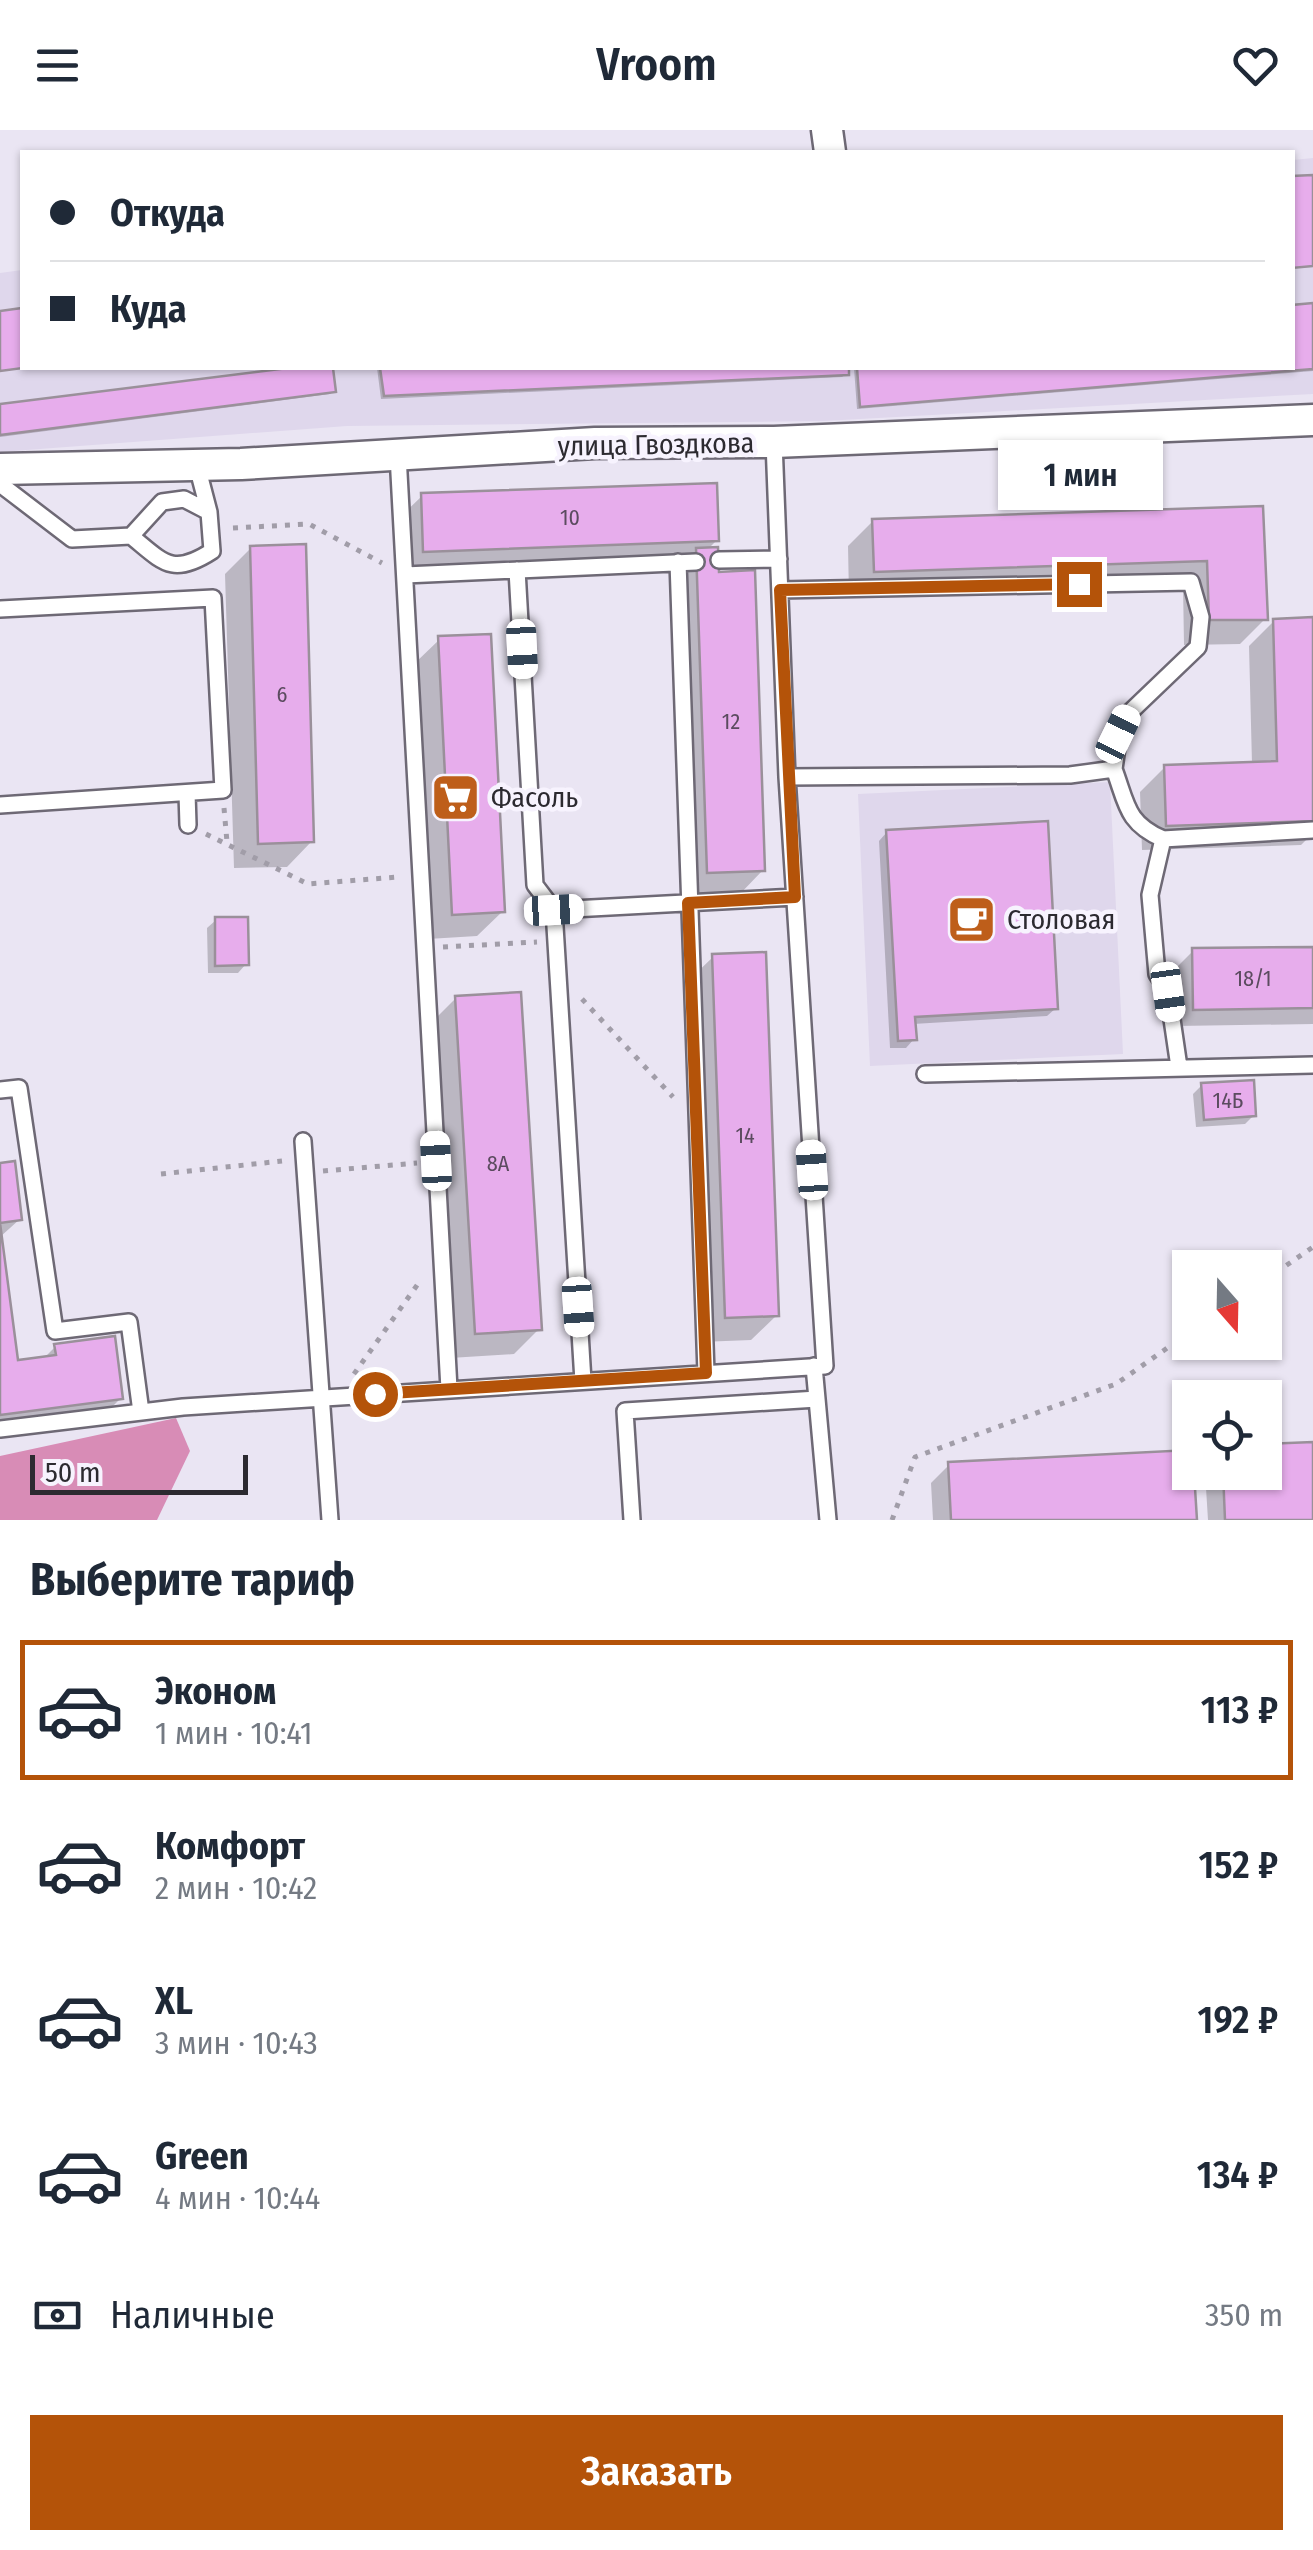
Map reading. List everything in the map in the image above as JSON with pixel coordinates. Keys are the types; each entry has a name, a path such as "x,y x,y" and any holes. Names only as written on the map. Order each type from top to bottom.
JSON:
{"street":[{"name":"улица Гвоздкова","path":"0,470 197,466 595,444 774,442 1313,420"}],"lane":[{"path":"0,1429 140,1412 330,1397 824,1366 788,777 774,442"},
{"path":"398,455 449,1390"},
{"path":"0,484 72,539 131,536 165,564 192,564 212,552 210,521 197,466"},
{"path":"131,536 162,502 184,499 210,521"},
{"path":"719,560 778,559"},
{"path":"678,562 706,1373"},
{"path":"405,575 696,562"},
{"path":"517,570 535,885 554,910 583,1381"},
{"path":"780,590 1191,582 1202,618 1198,647 1128,715 1118,734 1114,769 1131,816 1144,830 1163,839 1313,830"},
{"path":"0,609 214,598 224,790 0,805"},
{"path":"788,777 1070,775 1114,769"},
{"path":"186,793 188,825"},
{"path":"1163,839 1150,896 1157,974 1168,992 1179,1067"},
{"path":"554,910 795,897"},
{"path":"925,1074 1313,1065"},
{"path":"0,1090 19,1088 55,1330 129,1322 140,1412"},
{"path":"303,1140 330,1397 330,1520"},
{"path":"814,1366 828,1520"},
{"path":"632,1520 625,1411 817,1399"}],"path":[{"path":"210,521 309,524 405,575"},
{"path":"224,790 226,844 308,884 421,876"},
{"path":"425,948 554,941"},
{"path":"556,972 697,1123"},
{"path":"162,1174 436,1161"},
{"path":"1282,1268 1313,1247"},
{"path":"330,1397 442,1250"},
{"path":"892,1520 915,1457 1116,1384 1172,1345"}],"shaded area":[{"path":"1313,158 1313,394 824,421 347,426 0,452 0,273 20,270 20,370 1295,370 1295,160"},
{"path":"1110,782 1123,1054 870,1066 858,794"},
{"path":"176,1418 190,1451 157,1520 0,1520 0,1456"}],"building":[{"path":"1313,175 1313,266 1295,268 1295,176"},
{"path":"1313,303 1313,369 860,407 857,370 1295,370 1295,305"},
{"path":"20,308 20,368 0,371 0,311"},
{"path":"272,370 333,370 336,392 0,435 0,404"},
{"path":"380,370 849,370 849,375 384,396"},
{"path":"717,483 719,541 423,552 421,493"},
{"path":"1263,506 1268,620 1209,620 1207,561 874,572 872,519"},
{"path":"306,544 314,842 258,844 250,546"},
{"path":"718,547 719,572 755,570 765,871 707,873 696,548"},
{"path":"1313,617 1313,821 1166,826 1164,765 1277,761 1273,619"},
{"path":"491,634 505,912 452,915 438,636"},
{"name":"Столовая","path":"1048,821 1058,1009 915,1017 917,1040 898,1041 886,830"},
{"path":"215,917 248,917 249,965 215,966"},
{"path":"1313,947 1313,1008 1193,1010 1192,948"},
{"path":"766,952 779,1316 725,1318 712,954"},
{"path":"521,992 542,1330 475,1334 455,996"},
{"path":"1254,1080 1256,1116 1204,1120 1201,1083"},
{"path":"15,1161 22,1220 0,1223 0,1163"},
{"path":"0,1223 18,1360 56,1355 54,1344 115,1336 123,1399 0,1415"},
{"path":"1313,1442 1313,1520 1225,1520 1224,1490 1282,1490 1282,1443"},
{"path":"1172,1451 1172,1490 1195,1490 1197,1520 951,1520 948,1462"}],"place":[{"name":"Фасоль","path":"456,797"},
{"name":"Столовая","path":"972,919"}],"route":[{"path":"375,1394 706,1373 688,903 795,897 780,590 1079,584"}]}
